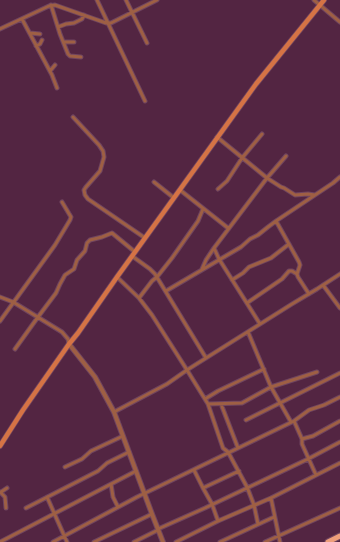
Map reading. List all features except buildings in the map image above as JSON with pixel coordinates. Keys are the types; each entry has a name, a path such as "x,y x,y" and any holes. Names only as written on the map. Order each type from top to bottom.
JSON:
{"highway":[{"path":"328,542 340,536"}],"main road":[{"path":"0,446 69,344 217,137 256,84 324,0"}],"street":[{"path":"97,0 145,101"},
{"path":"126,0 147,43"},
{"path":"314,0 340,22"},
{"path":"0,29 52,5 111,23 155,1"},
{"path":"52,5 60,36 70,56 81,57"},
{"path":"58,27 74,23 82,19 84,15"},
{"path":"22,18 50,71 57,88"},
{"path":"30,33 40,34"},
{"path":"36,46 40,44 42,40"},
{"path":"64,42 74,42"},
{"path":"45,62 49,61"},
{"path":"50,71 55,65"},
{"path":"73,117 100,145 103,151 104,157 100,171 84,190 88,199 145,238"},
{"path":"218,189 226,181 242,158 262,134"},
{"path":"217,137 267,178 294,195 315,195"},
{"path":"202,270 206,260 228,228 286,156"},
{"path":"166,291 241,247 250,239 258,235 340,177"},
{"path":"154,182 174,198"},
{"path":"180,190 228,228"},
{"path":"0,321 55,245 70,220 71,217 62,202"},
{"path":"139,298 145,289 157,277 198,221 203,208"},
{"path":"276,221 296,254 300,265 297,274"},
{"path":"15,349 56,293 65,275 74,269 77,260 84,251 87,243 90,240 112,233 157,277 206,358"},
{"path":"232,280 249,267 271,258 289,244"},
{"path":"214,248 219,259 260,324"},
{"path":"247,303 282,279 289,271 292,270 297,274 309,294"},
{"path":"114,412 167,384 340,274"},
{"path":"117,277 139,298 163,332 208,404 224,448 228,452 247,487 254,505 258,524"},
{"path":"323,285 340,308"},
{"path":"0,297 13,302 62,332 68,339 69,344 95,377 114,412 163,542"},
{"path":"248,332 271,387 302,439 302,444 316,475"},
{"path":"205,399 218,391 264,369"},
{"path":"208,404 242,403 271,387 316,372"},
{"path":"246,420 340,373"},
{"path":"53,542 118,507 228,452 293,422 310,410 340,397"},
{"path":"221,404 238,448"},
{"path":"302,439 313,436 340,421"},
{"path":"65,467 82,459 90,451 123,436"},
{"path":"134,542 308,459 340,442"},
{"path":"26,508 98,471 107,462 129,452"},
{"path":"176,542 218,521 271,498 340,463"},
{"path":"194,470 212,504 218,521"},
{"path":"0,542 136,471"},
{"path":"203,488 238,471"},
{"path":"111,484 113,497 118,507"},
{"path":"6,508 5,497 0,492 7,488"},
{"path":"47,497 67,542"},
{"path":"271,498 280,542"},
{"path":"264,542 340,508"},
{"path":"94,542 152,514"},
{"path":"220,542 274,517"}]}
